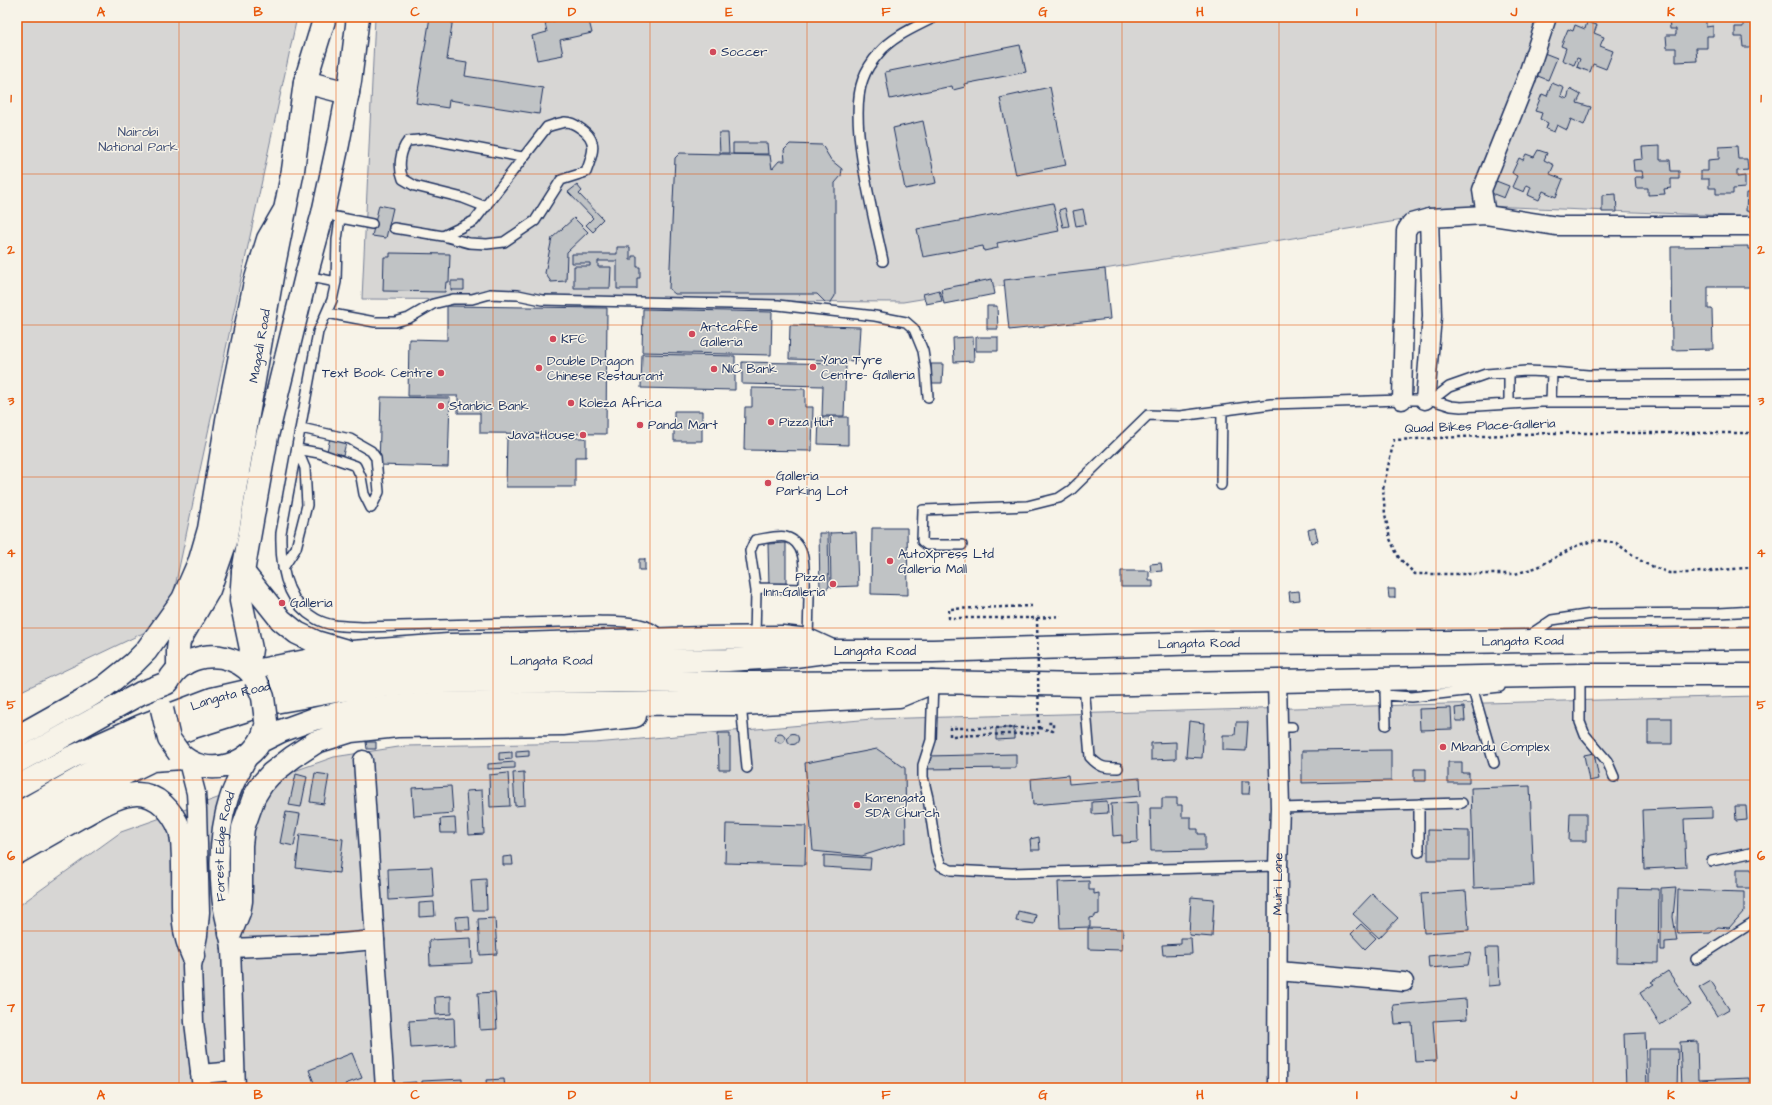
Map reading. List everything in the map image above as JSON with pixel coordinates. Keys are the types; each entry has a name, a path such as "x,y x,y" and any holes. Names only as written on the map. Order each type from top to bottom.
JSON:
{"main road":[{"name":"Magadi Road","path":"173,675 179,640 209,590 226,541 284,213 293,170 305,82 325,17"},
{"name":"Magadi Road","path":"251,674 251,649 241,601 243,572 267,436 306,276 332,216 358,17"},
{"path":"305,82 348,94"},
{"path":"17,737 103,688 133,664 146,651 183,599 200,560 209,529 226,426 254,282 268,239 284,213"},
{"path":"243,572 281,620 297,633 316,642 352,652"},
{"path":"251,674 352,652 448,645 782,637 808,640 832,651"},
{"name":"Langata Road","path":"17,787 72,757 141,726 190,707 240,692 312,676 355,669 442,662 728,660 795,656 832,651 933,651 1206,643 1755,638"},
{"path":"17,762 173,675 197,658 210,655 224,656 236,661 251,674 263,697 259,739"},
{"path":"173,675 163,696 162,709 169,739 183,758"},
{"name":"Langata Road","path":"17,814 96,769 148,745 193,727 269,703 342,690 440,682 933,682 1084,685 1277,681 1385,687 1755,676"},
{"path":"17,830 103,784 152,760 183,758 211,767 221,767 232,764 259,739 314,719 353,710 430,704 492,703 741,704 899,696 933,682"},
{"path":"230,941 241,901 241,845 243,828 254,797 271,774 316,742 338,734 365,729 427,725 563,724 741,704"},
{"path":"17,853 116,798 136,794 147,794 154,798 162,803 174,819 180,831 183,865 182,915 184,934 193,956"}],"street":[{"path":"1486,216 1482,190 1526,80 1547,17"},
{"path":"1402,400 1406,231 1411,223 1428,218 1486,216 1557,226 1755,226"},
{"path":"1428,218 1432,316 1429,400"},
{"name":"Muiri Lane","path":"1277,681 1284,727 1278,866 1277,1088"},
{"name":"Forest Edge Road","path":"235,1080 230,941 224,917 221,894 220,869 222,829 230,796 259,739"},
{"name":"Forest Edge Road","path":"183,758 196,793 199,862 199,921 192,966 194,1022 201,1081"},
{"path":"364,760 385,1088"},
{"path":"230,941 329,944 375,940"},
{"path":"1278,972 1404,982"},
{"path":"201,1081 235,1080"}],"lane":[{"path":"883,262 862,160 858,123 859,97 863,78 880,52 892,41 935,17"},
{"path":"394,228 443,236 469,243 487,244 504,242 535,221 561,180 586,172 591,158 593,141 587,132 576,125 566,122 547,127 474,221 443,236"},
{"path":"486,207 463,198 415,186 404,180 402,173 401,153 408,141 428,139 522,158"},
{"path":"372,224 332,216 336,240 336,282 332,300 318,332 280,533 280,555 282,568 292,596 302,609 317,620 336,625 362,627 597,621 628,622 646,626 657,632 664,639"},
{"path":"306,276 336,282"},
{"path":"327,313 375,322 395,322 409,318 433,304 453,299 472,299 490,294 518,295 542,300 778,305 875,316 906,322 914,329 923,351 928,397"},
{"path":"1429,400 1449,387 1486,374 1552,372 1588,375 1755,374"},
{"path":"1551,402 1552,372"},
{"path":"1509,373 1509,403"},
{"path":"962,545 924,544 922,540 922,510 1027,506 1059,498 1071,490 1148,415 1180,416 1271,404 1402,400 1429,400 1451,406 1462,407 1509,403 1551,402 1755,402"},
{"path":"1221,485 1222,411"},
{"path":"297,449 319,453 356,466 361,477 364,494 371,508 379,492 376,458 371,451 350,439 301,428"},
{"path":"282,568 296,548 306,505 305,468 297,449"},
{"path":"755,638 756,591 750,551 755,540 786,537 796,542 803,554 804,589 810,597 808,640"},
{"path":"756,591 759,588 804,589"},
{"path":"1520,641 1552,620 1569,616 1592,614 1719,613 1755,611"},
{"path":"1578,681 1580,722 1585,735 1607,761 1614,777"},
{"path":"933,682 931,740 923,765 923,777 928,798 936,851 941,866 944,868 969,872 1012,873 1278,866"},
{"path":"1084,685 1090,758 1097,765 1108,768 1118,768"},
{"path":"1520,686 1543,685"},
{"path":"1386,725 1385,687 1412,697 1506,686"},
{"path":"1473,690 1494,763"},
{"path":"741,704 747,768"},
{"path":"1280,808 1462,803"},
{"path":"1418,804 1418,852"},
{"path":"1712,861 1755,852"},
{"path":"1696,959 1755,920"}],"path":[{"name":"Quad Bikes Place-Galleria","path":"1755,433 1549,433 1394,440 1383,489 1390,539 1399,558 1416,574 1515,574 1538,567 1578,545 1597,540 1616,543 1644,563 1668,573 1689,574 1755,567"},
{"path":"1032,606 949,609 949,618 1037,618 1061,616"},
{"path":"1037,618 1039,728"},
{"path":"1039,733 950,736 950,728 1039,728 1053,731 1053,723 1047,723"}],"green space":[{"name":"Nairobi National Park","path":"17,17 297,17 173,596 164,605 160,625 17,693"},
{"path":"375,17 1755,17 1755,217 1488,206 903,302 362,299"},
{"path":"1755,696 1755,1088 17,1088 17,907 121,832 334,757 405,746 595,743 872,719"}],"building":[{"path":"430,17 453,17 447,60 467,63 465,76 543,88 539,114 449,100 448,108 416,103"},
{"path":"558,17 588,17 592,33 560,40 563,55 537,60 532,36 547,32 545,23 559,20"},
{"path":"1755,17 1755,62 1754,47 1743,47 1742,37 1735,37 1735,27 1743,27 1743,18"},
{"path":"1669,18 1706,18 1706,27 1713,26 1713,36 1707,36 1707,48 1696,48 1697,61 1676,62 1676,48 1667,48 1666,35 1676,35 1676,29 1670,29"},
{"path":"1587,22 1597,25 1594,33 1604,37 1600,46 1613,51 1606,69 1593,64 1590,72 1577,67 1580,59 1577,58 1574,65 1562,60 1566,48 1561,46 1568,29 1573,31 1575,25 1585,29"},
{"path":"1020,45 1026,72 964,84 965,87 953,90 952,86 890,99 885,72"},
{"path":"1539,51 1557,58 1548,80 1530,73"},
{"path":"1552,83 1564,88 1561,96 1567,99 1570,89 1581,95 1577,103 1591,107 1584,125 1571,119 1567,130 1557,125 1554,132 1546,129 1548,123 1540,119 1542,113 1535,111 1542,94 1547,96"},
{"path":"1050,87 1066,165 1016,175 1000,98"},
{"path":"923,121 936,183 905,189 893,128"},
{"path":"719,133 728,133 729,153 720,153"},
{"path":"733,143 767,143 768,154 733,154"},
{"path":"790,144 822,145 831,160 842,169 841,176 835,183 835,296 831,302 825,302 817,294 675,294 669,289 675,158 680,153 770,155 772,169 779,161 785,161 784,150"},
{"path":"1660,146 1660,160 1670,160 1671,171 1679,171 1679,179 1671,179 1671,188 1664,189 1665,194 1648,195 1648,188 1636,188 1635,177 1643,177 1642,171 1634,171 1633,160 1643,159 1642,147"},
{"path":"1737,146 1738,159 1747,159 1748,170 1737,171 1737,177 1745,176 1745,188 1733,189 1733,194 1716,194 1716,188 1709,188 1709,179 1701,179 1701,171 1708,171 1708,160 1719,159 1719,147"},
{"path":"1538,150 1547,153 1544,160 1554,165 1550,174 1563,179 1556,197 1543,191 1539,200 1528,195 1531,187 1527,185 1524,192 1512,187 1517,176 1512,173 1519,158 1523,160 1526,154 1534,157"},
{"path":"1491,179 1509,186 1504,198 1486,191"},
{"path":"577,185 582,191 579,194 603,219 595,227 596,229 593,232 586,225 593,218 568,192"},
{"path":"1747,193 1755,193 1755,212 1746,211"},
{"path":"1616,194 1617,212 1602,212 1602,195"},
{"path":"1053,203 1059,231 997,243 998,248 984,251 983,246 923,257 917,229"},
{"path":"379,205 393,208 386,238 372,236"},
{"path":"1065,208 1069,226 1063,227 1059,210"},
{"path":"1083,209 1086,224 1076,226 1073,211"},
{"path":"574,218 588,232 567,252 566,281 551,282 545,273 552,238"},
{"path":"1748,246 1748,249 1755,249 1755,281 1750,281 1750,287 1708,287 1708,309 1712,309 1713,349 1672,350 1671,247"},
{"path":"617,247 630,247 630,260 632,260 632,256 637,256 637,267 640,267 640,278 637,278 637,289 617,289 617,261 598,261 598,267 611,267 610,288 574,288 574,266 590,266 590,263 572,263 572,254 617,254"},
{"path":"390,253 450,254 449,282 446,282 445,292 383,291 384,257 390,257"},
{"path":"1105,269 1110,319 1009,330 1004,280"},
{"path":"992,279 995,294 944,304 941,289"},
{"path":"451,281 464,281 464,290 451,290"},
{"path":"939,290 942,301 926,304 923,294"},
{"path":"447,306 607,308 606,434 480,433 480,413 458,413 458,396 408,396 409,339 447,340"},
{"path":"987,306 997,306 998,329 987,329"},
{"path":"643,309 772,312 771,355 642,352"},
{"path":"790,325 860,327 858,361 789,359"},
{"path":"973,337 974,361 954,362 953,338"},
{"path":"976,337 998,337 998,351 976,351"},
{"path":"642,354 735,356 735,390 641,388"},
{"path":"742,362 846,364 844,416 822,416 823,386 742,384"},
{"path":"931,364 943,364 942,383 931,383"},
{"path":"752,388 805,389 805,407 813,407 812,451 744,450 745,407 752,407"},
{"path":"381,397 450,398 448,467 379,465"},
{"path":"674,411 702,411 702,441 674,441"},
{"path":"819,417 848,417 848,445 818,444"},
{"path":"507,437 586,438 586,457 575,457 575,487 506,487"},
{"path":"330,438 346,443 343,455 327,451"},
{"name":"AutoXpress Ltd Galleria Mall","path":"872,528 907,528 908,595 871,594"},
{"path":"1315,528 1318,541 1311,543 1308,530"},
{"path":"856,532 858,586 831,587 830,533"},
{"path":"819,533 828,533 829,587 820,593"},
{"path":"786,543 786,586 769,587 768,544"},
{"path":"639,559 645,559 645,570 639,570"},
{"path":"1161,563 1162,571 1151,572 1150,564"},
{"path":"1121,571 1149,571 1149,581 1153,581 1153,587 1121,587"},
{"path":"1388,589 1395,589 1395,598 1389,598"},
{"path":"1299,591 1300,600 1290,601 1289,592"},
{"path":"1464,707 1465,721 1456,721 1455,708"},
{"path":"1451,708 1452,729 1420,730 1419,709"},
{"path":"1648,718 1672,718 1672,744 1648,744"},
{"path":"1189,721 1204,723 1202,758 1186,757"},
{"path":"1236,722 1248,722 1246,751 1223,750 1223,735 1235,735"},
{"path":"996,728 1014,728 1014,739 996,740"},
{"path":"718,733 730,733 730,770 719,770"},
{"path":"778,733 782,733 784,734 784,742 778,743 775,740 775,736"},
{"path":"791,734 795,734 797,735 797,743 791,744 788,741 788,737"},
{"path":"366,742 376,742 376,749 367,749"},
{"path":"1176,742 1176,759 1151,760 1151,743"},
{"name":"Karengata SDA Church","path":"877,749 905,768 906,842 862,856 813,851 805,763"},
{"path":"529,750 529,756 516,757 516,751"},
{"path":"1391,750 1391,781 1302,783 1302,751"},
{"path":"512,752 512,759 499,760 499,753"},
{"path":"1594,753 1599,779 1589,781 1584,755"},
{"path":"1016,754 1016,768 925,769 928,756"},
{"path":"515,762 515,768 488,769 488,764"},
{"path":"1448,762 1462,762 1462,773 1469,773 1469,783 1448,783"},
{"path":"1414,769 1426,769 1426,781 1414,781"},
{"path":"524,772 525,805 515,806 513,773"},
{"path":"315,773 329,775 324,804 310,802"},
{"path":"508,773 510,806 490,807 489,775"},
{"path":"296,774 307,777 301,807 289,805"},
{"path":"1068,775 1069,784 1140,778 1141,796 1033,805 1031,779"},
{"path":"1242,781 1250,781 1249,794 1242,794"},
{"path":"451,786 453,813 414,816 412,788"},
{"path":"1530,786 1534,885 1474,888 1471,788"},
{"path":"482,790 484,834 469,835 466,791"},
{"path":"1162,798 1177,798 1177,805 1182,805 1182,817 1191,817 1191,829 1198,829 1198,834 1205,834 1205,850 1151,851 1150,808 1162,808"},
{"path":"1107,801 1108,813 1092,814 1092,802"},
{"path":"1137,802 1138,842 1122,843 1122,835 1113,836 1111,804"},
{"path":"1735,806 1746,806 1747,820 1736,821"},
{"path":"1712,807 1712,818 1684,819 1686,867 1644,869 1642,810"},
{"path":"286,812 300,814 294,846 280,843"},
{"path":"1570,813 1586,813 1586,841 1569,841"},
{"path":"455,818 456,833 441,833 440,819"},
{"path":"726,824 806,826 805,865 725,863"},
{"path":"1428,830 1469,831 1469,860 1428,860"},
{"path":"300,834 343,839 339,873 296,868"},
{"path":"1039,837 1040,850 1031,850 1030,839"},
{"path":"824,855 871,858 870,870 824,867"},
{"path":"512,856 513,865 503,865 503,857"},
{"path":"432,867 434,897 389,900 388,869"},
{"path":"1737,869 1751,869 1753,874 1755,874 1755,888 1737,888"},
{"path":"486,879 487,910 473,910 471,880"},
{"path":"1089,881 1089,890 1094,890 1094,894 1099,893 1099,914 1090,918 1090,927 1060,928 1058,882"},
{"path":"1676,887 1673,917 1677,941 1665,942 1665,950 1661,950 1661,888"},
{"path":"1618,888 1659,889 1658,963 1617,962"},
{"path":"1678,890 1744,892 1744,911 1729,928 1718,927 1710,933 1678,934"},
{"path":"1466,891 1469,930 1424,933 1421,894"},
{"path":"1372,894 1398,918 1379,938 1353,914"},
{"path":"1191,897 1214,899 1212,937 1189,935"},
{"path":"434,902 435,916 419,917 419,903"},
{"path":"1018,911 1036,915 1034,924 1016,921"},
{"path":"469,916 470,930 456,930 455,917"},
{"path":"495,918 497,954 480,955 478,919"},
{"path":"1361,924 1376,938 1365,949 1351,934"},
{"path":"1088,928 1123,929 1122,950 1088,949"},
{"path":"471,938 472,963 430,965 429,940"},
{"path":"1181,938 1191,938 1192,954 1163,955 1162,945 1181,944"},
{"path":"1486,948 1498,948 1500,985 1488,986"},
{"path":"1471,952 1468,965 1429,968 1428,956"},
{"path":"1668,971 1691,1005 1660,1025 1640,993 1654,984 1651,982"},
{"path":"1711,981 1729,1009 1717,1016 1699,988"},
{"path":"495,992 497,1029 480,1030 478,993"},
{"path":"451,996 451,1014 436,1015 435,997"},
{"path":"1466,999 1467,1019 1433,1021 1436,1061 1415,1062 1412,1023 1395,1024 1393,1005"},
{"path":"454,1018 455,1045 411,1048 409,1021"},
{"path":"1645,1033 1647,1088 1626,1088 1624,1034"},
{"path":"1697,1041 1698,1080 1749,1078 1750,1088 1682,1088 1680,1042"},
{"path":"1649,1049 1678,1049 1677,1088 1649,1088"},
{"path":"352,1053 362,1078 345,1084 347,1088 316,1088 309,1070"},
{"path":"462,1079 462,1088 422,1088 422,1081"},
{"path":"504,1079 505,1088 487,1088 486,1080"},
{"path":"416,1082 416,1088 402,1088 402,1083"},
{"path":"1062,1085 1062,1088 1034,1088 1034,1087"}],"place":[{"name":"Soccer","path":"713,52"},
{"name":"Artcaffe Galleria","path":"692,334"},
{"name":"KFC","path":"553,339"},
{"name":"Yana Tyre Centre- Galleria","path":"813,367"},
{"name":"Double Dragon Chinese Restaurant","path":"539,368"},
{"name":"NIC Bank","path":"714,369"},
{"name":"Text Book Centre","path":"441,373"},
{"name":"Koleza Africa","path":"571,403"},
{"name":"Stanbic Bank","path":"441,406"},
{"name":"Pizza Hut","path":"771,422"},
{"name":"Panda Mart","path":"640,425"},
{"name":"Java House","path":"583,435"},
{"name":"Galleria Parking Lot","path":"768,483"},
{"name":"AutoXpress Ltd Galleria Mall","path":"890,561"},
{"name":"Pizza Inn-Galleria","path":"833,584"},
{"name":"Galleria","path":"282,603"},
{"name":"Mbandu Complex","path":"1443,747"},
{"name":"Karengata SDA Church","path":"857,805"}]}
